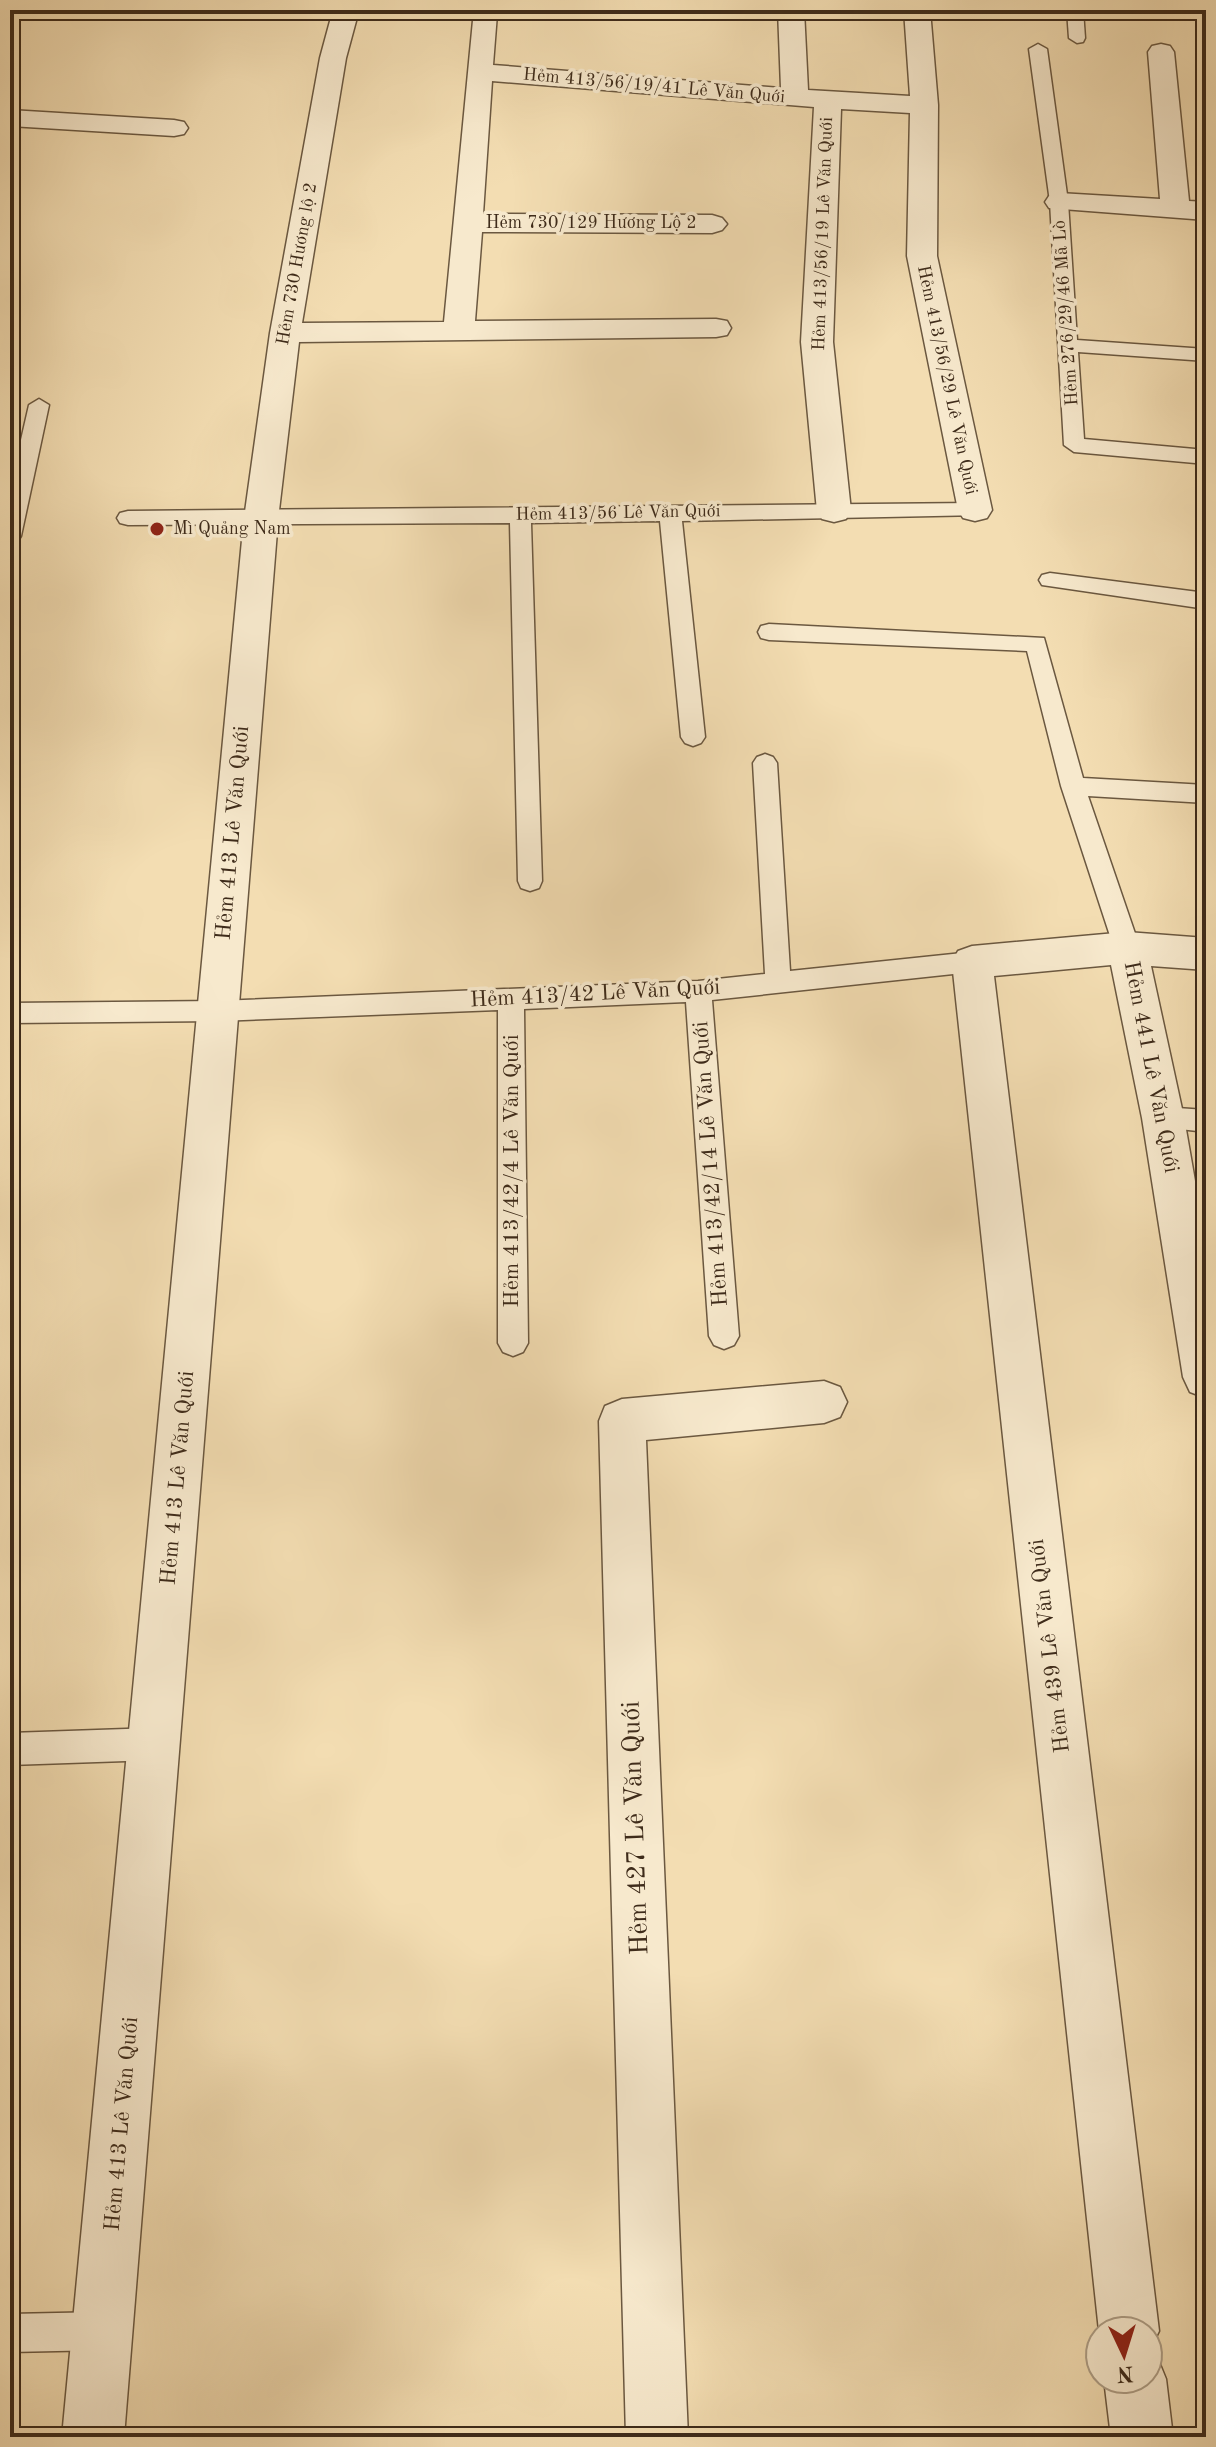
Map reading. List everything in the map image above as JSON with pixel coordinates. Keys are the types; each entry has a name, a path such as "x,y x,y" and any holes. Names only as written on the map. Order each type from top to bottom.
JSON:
{"street":[{"name":"Hẻm 730 Hương lộ 2","path":"261,519 285,333 333,58 346,10"},
{"path":"791,10 795,97"},
{"name":"Hẻm 413/56/29 Lê Văn Quới","path":"917,10 924,105 922,256 975,510"},
{"path":"459,332 484,14"},
{"path":"1161,52 1175,209"},
{"name":"Hẻm 413/56/19/41 Lê Văn Quới","path":"481,72 924,105"},
{"name":"Hẻm 413/56/19 Lê Văn Quới","path":"828,100 817,342 834,511"},
{"path":"10,118 174,128"},
{"path":"1059,202 1206,211"},
{"name":"Hẻm 730/129 Hương Lộ 2","path":"469,223 712,224"},
{"path":"285,333 716,328"},
{"name":"Hẻm 413 Lê Văn Quới","path":"93,2437 261,519"},
{"path":"972,962 1127,948 1206,954"},
{"name":"Hẻm 441 Lê Văn Quới","path":"1127,948 1200,1311 1206,1377"},
{"name":"Hẻm 439 Lê Văn Quới","path":"972,962 1127,2315"},
{"name":"Hẻm 427 Lê Văn Quới","path":"657,2437 622,1421 824,1402"},
{"path":"1137,2395 1142,2437"}],"lane":[{"path":"1075,10 1077,38"},
{"name":"Hẻm 276/29/46 Mã Lò","path":"1038,49 1059,202 1074,445 1206,457"},
{"path":"1069,345 1206,355"},
{"path":"10,536 39,405"},
{"name":"Hẻm 413/56 Lê Văn Quới","path":"128,518 975,510"},
{"path":"670,513 693,737"},
{"path":"520,514 530,881"},
{"path":"1050,580 1206,601"},
{"path":"769,632 1036,644 1073,786 1127,948"},
{"path":"765,763 778,980"},
{"path":"1073,786 1206,794"},
{"name":"Hẻm 413/42 Lê Văn Quới","path":"10,1013 218,1011 698,991 778,980 972,962"},
{"name":"Hẻm 413/42/14 Lê Văn Quới","path":"698,991 724,1336"},
{"name":"Hẻm 413/42/4 Lê Văn Quới","path":"511,998 513,1343"},
{"path":"1163,1118 1206,1121"},
{"path":"10,1749 155,1744"},
{"path":"10,2333 104,2331"}],"place":[{"name":"Mì Quảng Nam","path":"157,529"}]}
